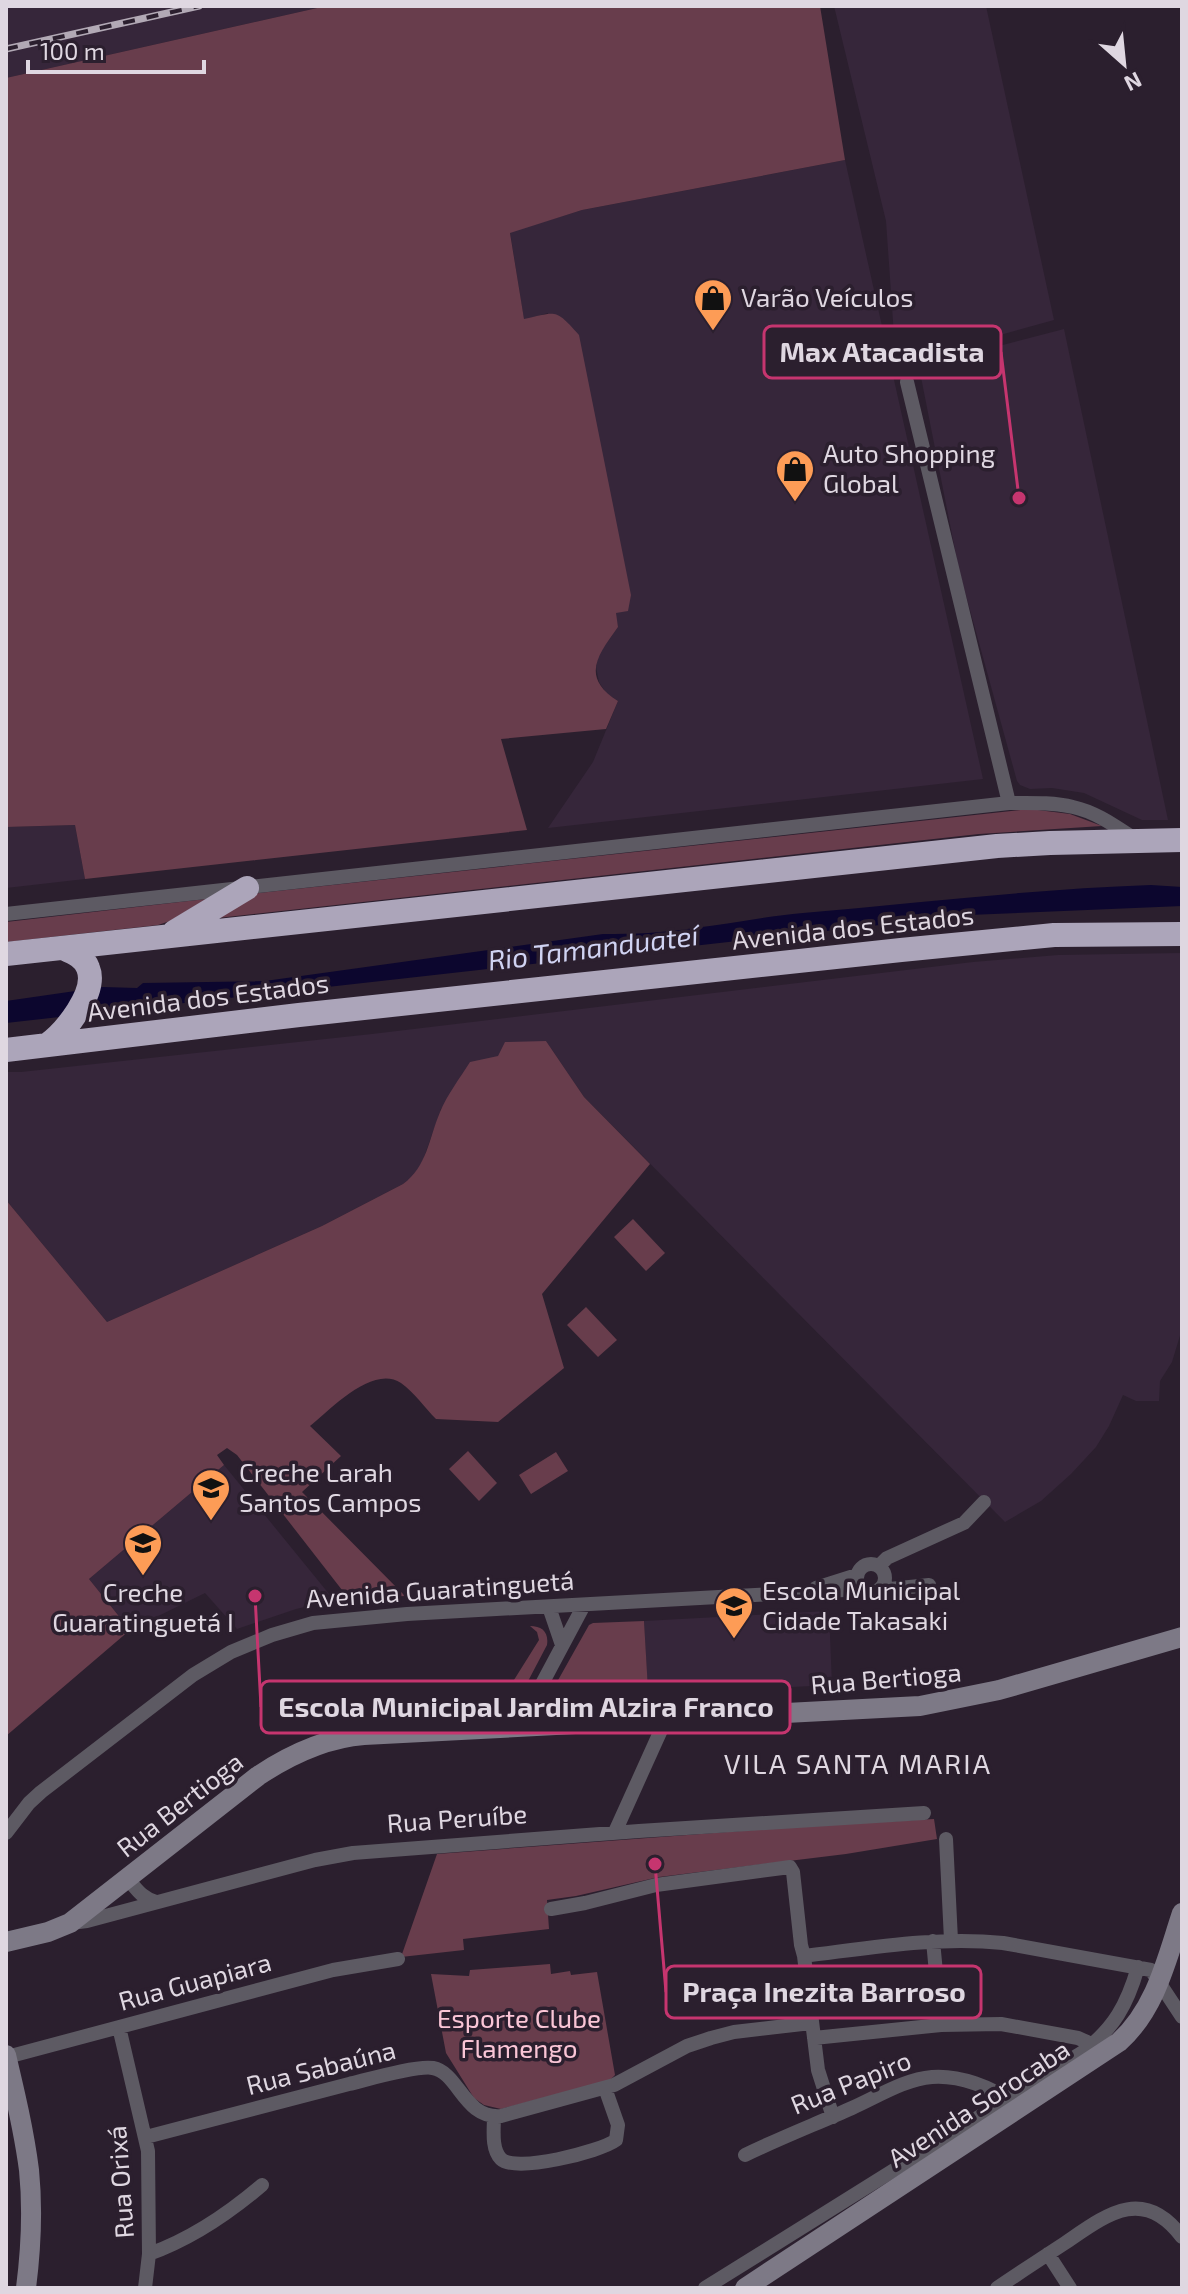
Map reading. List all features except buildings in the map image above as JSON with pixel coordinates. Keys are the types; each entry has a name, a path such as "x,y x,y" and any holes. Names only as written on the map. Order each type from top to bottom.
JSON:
{"highway":[{"path":"6,954 997,846 1182,840"},
{"path":"168,935 247,888"},
{"name":"Avenida dos Estados","path":"6,1050 1054,935 1182,934"},
{"path":"47,1045 67,1027 85,996 90,979 89,971 78,955 63,948"}],"street":[{"path":"907,382 1009,803"},
{"path":"6,914 1009,803 1075,807 1099,816 1138,840"},
{"path":"879,1566 887,1558 964,1523 984,1502"},
{"path":"868,1564 879,1566 885,1575 883,1586 873,1592 863,1589 857,1580 859,1570 868,1564"},
{"name":"Avenida Guaratinguetá","path":"805,1591 857,1575"},
{"path":"883,1586 890,1589 929,1585"},
{"name":"Avenida Guaratinguetá","path":"6,1833 41,1792 193,1675 251,1642 294,1628 332,1620 407,1614 863,1589"},
{"path":"519,1727 584,1605"},
{"path":"549,1607 562,1645"},
{"name":"Rua Bertioga","path":"70,1923 258,1776 289,1757 327,1741 364,1735 920,1706 999,1690 1182,1637"},
{"path":"615,1832 666,1719"},
{"name":"Rua Peruíbe","path":"6,1942 315,1860 353,1853 615,1832 924,1813"},
{"path":"946,1839 951,1940"},
{"path":"551,1909 656,1885 790,1867 818,2070 833,2117"},
{"path":"128,1879 146,1900 156,1902"},
{"name":"Avenida Sorocaba","path":"745,2288 1096,2050 1119,2042 1135,2026 1159,1982 1182,1913"},
{"path":"933,1941 941,2025"},
{"path":"804,1956 933,1941 1003,1943 1151,1970 1182,2017"},
{"name":"Rua Guapiara","path":"6,2056 333,1970 398,1959"},
{"path":"605,2088 619,2130 616,2140 600,2148 549,2161 505,2161 500,2158 495,2147 494,2116 605,2088 687,2046 734,2032 1001,2024 1078,2038 1096,2050 1126,2003 1138,1967"},
{"name":"Rua Orixá","path":"119,2027 146,2137 149,2164 149,2254 145,2288"},
{"path":"6,2056 29,2171 31,2239 26,2288"},
{"name":"Rua Sabaúna","path":"146,2137 378,2077 428,2068 443,2072 466,2100 494,2116"},
{"name":"Rua Papiro","path":"745,2155 921,2078 958,2079 1014,2104"},
{"name":"Avenida Sorocaba","path":"705,2288 1014,2104"},
{"path":"149,2254 227,2215 262,2185"},
{"path":"997,2288 1101,2218 1126,2208 1153,2211 1173,2224 1182,2237"},
{"path":"1048,2254 1070,2288"}],"shaded area":[{"path":"6,6 326,6 6,78"},
{"path":"834,6 986,6 1054,320 896,364 886,221"},
{"path":"845,160 983,779 548,828 593,762 618,701 606,693 599,682 596,667 598,655 618,627 548,313 524,320 510,232 582,210"},
{"path":"1064,329 1168,820 1142,820 1084,793 1052,788 1030,789 1020,785 959,570 919,367"},
{"path":"75,825 85,879 6,888 6,827"},
{"path":"1182,953 1182,1329 1172,1362 1160,1381 1159,1401 1136,1401 1123,1395 1096,1447 1071,1474 1041,1501 1005,1522 584,1097 546,1041 498,1056 441,1109 422,1163 414,1176 403,1184 322,1226 107,1322 6,1200 6,1072 372,1034 973,962 1058,955"},
{"path":"224,1465 334,1600 237,1629 205,1593 130,1630 89,1579"},
{"name":"Escola Municipal Cidade Takasaki","path":"829,1611 832,1685 648,1694 644,1621"}],"green space":[{"path":"326,6 820,6 845,160 582,210 510,233 524,319 555,314 579,335 631,595 628,611 616,613 618,627 596,666 599,683 618,701 606,729 501,739 527,830 85,879 75,825 6,827 6,78"},
{"path":"1030,809 1070,814 1102,826 979,834 209,919 243,898 259,893"},
{"path":"206,899 158,925 6,942 6,922"},
{"path":"546,1041 584,1097 650,1164 542,1294 564,1368 498,1422 436,1419 401,1383 378,1379 353,1391 310,1426 341,1456 302,1492 405,1596 349,1599 237,1455 227,1448 217,1455 224,1465 89,1579 130,1630 6,1736 6,1200 107,1322 322,1226 403,1184 422,1161 443,1106 470,1062 498,1056 505,1042"},
{"path":"633,1219 665,1253 646,1271 614,1237"},
{"path":"586,1307 617,1340 598,1357 567,1325"},
{"path":"468,1451 497,1483 479,1501 449,1469"},
{"path":"556,1452 568,1471 531,1494 519,1475"},
{"path":"644,1621 649,1707 554,1710 548,1698 589,1625"},
{"path":"530,1626 544,1631 547,1645 516,1704 506,1713 492,1715 539,1640 537,1632"},
{"path":"934,1819 937,1839 846,1854 659,1877 547,1900 549,1929 463,1939 464,1950 401,1957 437,1854"},
{"name":"Esporte Clube Flamengo","path":"550,1964 551,1974 597,1972 615,2075 610,2080 501,2109 484,2105 474,2098 446,2053 431,1974 469,1976 470,1970"}],"water":[{"name":"Rio Tamanduateí","path":"1151,885 1182,887 1182,906 969,915 6,1023 6,1001 103,987 137,988 143,983 265,981 603,934 671,931 789,914 977,897"}],"railway":[{"path":"6,49 199,6"}],"place":[{"name":"Varão Veículos","path":"713,332"},
{"name":"Max Atacadista","path":"1019,498"},
{"name":"Auto Shopping Global","path":"795,503"},
{"name":"Creche Larah Santos Campos","path":"211,1522"},
{"name":"Creche Guaratinguetá I","path":"143,1577"},
{"name":"Escola Municipal Jardim Alzira Franco","path":"255,1596"},
{"name":"Escola Municipal Cidade Takasaki","path":"734,1640"},
{"name":"Praça Inezita Barroso","path":"655,1864"}],"district":[{"name":"VILA SANTA MARIA","path":"858,1764"}]}
